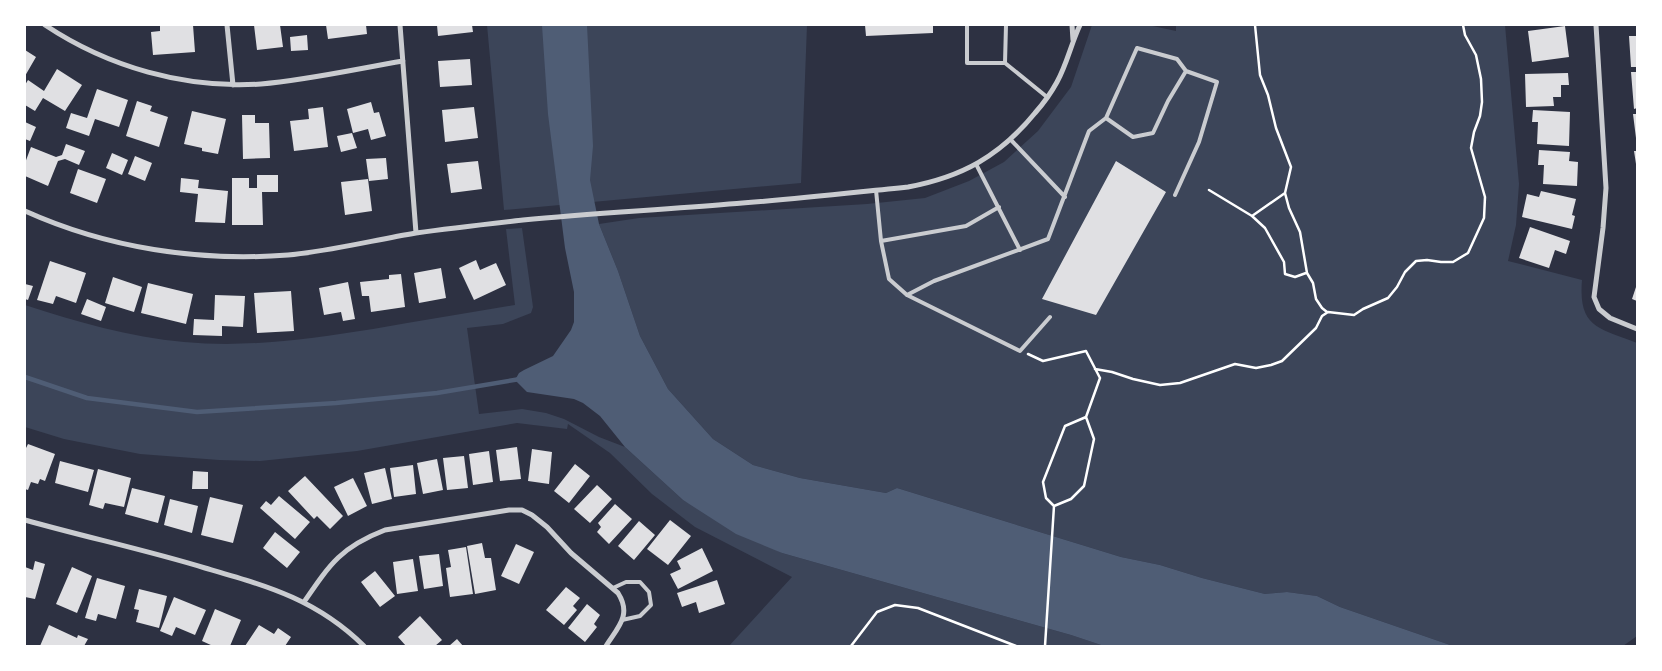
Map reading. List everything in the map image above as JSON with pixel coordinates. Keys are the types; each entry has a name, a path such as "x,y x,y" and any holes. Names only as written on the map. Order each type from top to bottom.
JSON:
{"street":[{"path":"45,25 83,47 125,66 168,78 194,82 232,85 288,81 403,61"},
{"path":"227,25 232,85"},
{"path":"400,25 416,233"},
{"path":"1072,25 1073,40"},
{"path":"25,211 79,232 111,241 179,254 253,257 289,255 416,233 530,220 629,210 729,204 930,183 950,177 976,164 1011,140 1057,82 1080,25"},
{"path":"1596,25 1606,188 1594,297 1599,309 1610,318 1637,329"},
{"path":"304,602 335,560 366,537 385,530 509,510 522,510 547,527 571,553 613,588 622,600 624,613 622,620 606,646"},
{"path":"25,520 251,581 304,602 341,626 364,646"}],"lane":[{"path":"967,25 967,63 1006,63 1047,97"},
{"path":"1006,25 1006,63"},
{"path":"908,294 934,281 1048,239 1088,131 1106,118 1137,48 1176,59 1186,72 1217,82 1200,142 1175,195"},
{"path":"1106,118 1133,137 1153,133 1168,101 1186,72"},
{"path":"1011,140 1065,197"},
{"path":"976,164 1020,250"},
{"path":"876,190 881,241 890,278 908,294 1020,351 1050,317"},
{"path":"881,241 966,226 999,207"},
{"path":"613,588 626,582 640,582 649,592 651,605 640,616 622,620"}],"path":[{"path":"1255,25 1260,75 1268,95 1276,128 1291,167 1285,193 1289,208 1300,232 1307,273 1313,283 1316,299 1322,308 1328,312 1354,315 1388,298 1398,287 1405,272 1416,261 1453,262 1468,253 1484,218 1485,196 1471,148 1480,116 1482,102 1481,79 1476,55 1465,35 1463,25"},
{"path":"1209,190 1252,216 1265,228 1284,262 1285,274 1295,277 1307,273"},
{"path":"1252,216 1285,193"},
{"path":"1095,369 1160,385 1180,383 1235,364 1256,368 1271,365 1282,360 1316,328 1322,316 1328,312"},
{"path":"1020,351 1043,361 1086,351 1100,378 1086,417 1094,439 1084,486 1071,499 1054,506"},
{"path":"1045,645 1054,506 1046,498 1043,482 1065,426 1086,417"},
{"path":"851,646 877,612 895,605 918,608 1016,646"}],"shaded area":[{"path":"487,25 807,25 801,183 504,210"},
{"path":"542,25 587,25 593,146 590,180 599,224 618,271 640,336 668,389 713,439 753,465 800,478 886,493 897,488 1121,557 1160,565 1202,578 1265,594 1287,592 1317,596 1340,607 1453,646 1104,646 782,553 736,534 683,500 625,447 600,416 583,403 574,399 527,392 515,380 519,373 553,356 571,330 574,322 574,292 565,248 548,114"},
{"path":"1092,25 1148,25 1176,31 1176,25 1505,25 1519,184 1516,225 1508,261 1582,280 1584,308 1594,324 1612,334 1637,343 1637,636 1623,646 1453,646 1340,607 1317,596 1287,592 1265,594 1202,578 1160,565 1121,557 897,488 886,493 800,478 753,465 713,439 668,389 640,336 618,271 599,224 639,218 867,204 925,198 969,181 1004,162 1038,131 1071,87"},
{"path":"522,228 533,307 531,313 503,324 467,328 479,414 522,409 546,413 564,419 599,437 625,447 683,500 782,553 1104,646 729,646 792,577 695,527 652,494 610,453 568,424 567,429 517,423 357,451 260,461 140,454 64,439 25,427 25,305 103,328 143,337 184,342 208,344 255,343 349,333 515,305 506,229"}],"building":[{"path":"160,25 193,25 195,52 153,55 151,32 160,31"},
{"path":"254,25 280,25 283,47 257,50"},
{"path":"326,25 366,25 367,34 328,39"},
{"path":"437,25 472,25 473,32 438,36"},
{"path":"865,25 933,25 933,33 866,36"},
{"path":"1565,26 1569,57 1532,62 1528,31"},
{"path":"307,35 308,50 291,51 290,37"},
{"path":"1629,36 1637,36 1637,67 1631,67"},
{"path":"25,50 36,57 25,76"},
{"path":"470,59 472,85 440,87 438,61"},
{"path":"57,69 82,85 65,111 43,98 35,111 25,105 25,85 28,80 44,91"},
{"path":"1631,72 1637,72 1637,108 1634,109"},
{"path":"1568,73 1569,85 1561,85 1561,97 1553,97 1554,106 1526,107 1525,74"},
{"path":"97,89 128,100 119,127 95,119 89,136 66,128 71,113 87,118"},
{"path":"137,101 152,106 150,111 168,117 159,147 126,136"},
{"path":"371,102 374,113 379,112 386,136 371,140 368,129 353,133 347,109"},
{"path":"323,107 328,147 294,151 290,121 309,119 308,109"},
{"path":"474,107 478,138 445,142 442,110"},
{"path":"1533,110 1570,112 1569,146 1537,144 1538,122 1532,122"},
{"path":"192,111 226,119 218,154 202,151 202,148 184,144"},
{"path":"1633,114 1637,114 1637,138 1636,138"},
{"path":"242,115 255,115 255,123 269,123 270,158 243,159"},
{"path":"25,122 36,127 30,141 25,139"},
{"path":"352,133 357,148 341,152 337,136"},
{"path":"66,144 85,151 79,165 65,159 58,161 48,186 25,176 25,163 31,147 56,157 62,155"},
{"path":"1539,150 1570,152 1569,161 1578,162 1577,186 1543,184 1544,165 1538,165"},
{"path":"1634,151 1637,151 1637,164 1636,164"},
{"path":"112,153 128,160 122,175 106,168"},
{"path":"135,156 152,163 145,181 128,174"},
{"path":"386,158 388,179 369,181 366,159"},
{"path":"478,161 482,189 451,193 447,164"},
{"path":"1116,161 1166,192 1096,315 1042,299"},
{"path":"78,169 106,179 97,203 70,193"},
{"path":"257,175 278,175 278,192 262,192 263,225 232,225 232,178 249,178 249,188 257,188"},
{"path":"181,178 199,180 198,188 228,191 225,223 195,222 198,194 180,192"},
{"path":"368,179 372,211 345,215 341,182"},
{"path":"1541,191 1576,199 1572,215 1575,216 1572,229 1522,217 1527,194 1539,197"},
{"path":"1530,227 1570,241 1566,254 1555,250 1549,268 1519,258"},
{"path":"476,260 480,270 496,263 506,285 474,300 459,268"},
{"path":"50,261 86,273 76,303 56,296 53,304 37,300"},
{"path":"441,268 446,298 419,303 414,273"},
{"path":"401,274 405,307 371,312 369,296 362,296 360,282 389,279 389,275"},
{"path":"113,277 142,287 134,312 105,303"},
{"path":"348,282 355,319 343,321 341,312 324,315 319,288"},
{"path":"148,283 193,294 186,324 141,313"},
{"path":"25,284 33,286 28,300 25,299"},
{"path":"1637,284 1637,301 1632,299"},
{"path":"291,291 294,331 257,333 254,293"},
{"path":"215,295 245,296 243,327 222,326 222,336 193,335 194,319 214,320"},
{"path":"87,299 106,307 101,321 81,314"},
{"path":"28,444 55,454 45,481 40,479 38,484 31,482 28,490 25,489 25,450"},
{"path":"517,447 521,479 500,481 496,450"},
{"path":"532,449 552,452 549,484 528,481"},
{"path":"489,451 493,482 473,485 469,454"},
{"path":"464,456 468,488 447,490 443,458"},
{"path":"437,459 443,490 423,494 417,463"},
{"path":"60,461 94,470 88,492 55,483"},
{"path":"575,464 590,476 569,503 554,491"},
{"path":"413,465 416,494 394,497 390,468"},
{"path":"385,468 392,499 372,504 364,473"},
{"path":"98,469 131,478 124,507 105,503 103,509 89,505"},
{"path":"193,471 208,472 208,489 192,489"},
{"path":"305,476 343,516 330,529 317,516 314,519 288,491"},
{"path":"353,478 367,506 348,516 334,487"},
{"path":"597,485 612,499 590,523 574,509"},
{"path":"132,488 165,496 158,523 125,514"},
{"path":"279,496 310,522 295,539 260,508 266,501 271,505"},
{"path":"210,497 243,505 233,543 201,535"},
{"path":"170,499 198,506 192,533 164,525"},
{"path":"615,504 632,519 609,544 597,532 601,527 598,523"},
{"path":"670,520 691,536 668,565 647,549"},
{"path":"639,521 655,535 634,560 618,546"},
{"path":"275,532 300,552 287,568 263,548"},
{"path":"482,543 485,558 491,558 496,590 475,594 467,546"},
{"path":"516,544 534,552 519,584 501,576"},
{"path":"466,547 473,594 450,597 446,568 451,567 448,550"},
{"path":"702,548 713,571 678,589 670,574 681,569 677,561"},
{"path":"439,554 443,586 424,589 419,556"},
{"path":"413,559 418,591 397,594 393,562"},
{"path":"35,561 45,564 35,599 25,597 25,567 33,570"},
{"path":"72,567 92,576 77,613 56,604"},
{"path":"375,571 395,596 380,607 361,582"},
{"path":"97,578 125,586 116,619 98,614 96,621 85,618"},
{"path":"717,580 725,604 699,613 696,602 682,607 677,593"},
{"path":"566,587 580,598 573,606 577,610 564,625 546,610"},
{"path":"139,589 167,596 159,628 136,622 139,610 134,609"},
{"path":"174,597 206,610 195,635 176,627 172,636 160,631"},
{"path":"587,604 600,615 594,624 597,627 585,642 568,628"},
{"path":"215,609 241,620 230,646 213,646 202,641"},
{"path":"420,616 442,640 435,646 406,646 398,637"},
{"path":"49,625 77,638 78,635 88,639 84,646 40,646"},
{"path":"259,625 274,634 278,628 291,637 285,646 245,646"},
{"path":"457,639 463,646 449,646"}],"waterway":[{"path":"25,377 87,398 197,412 336,403 437,393 520,379"}]}
